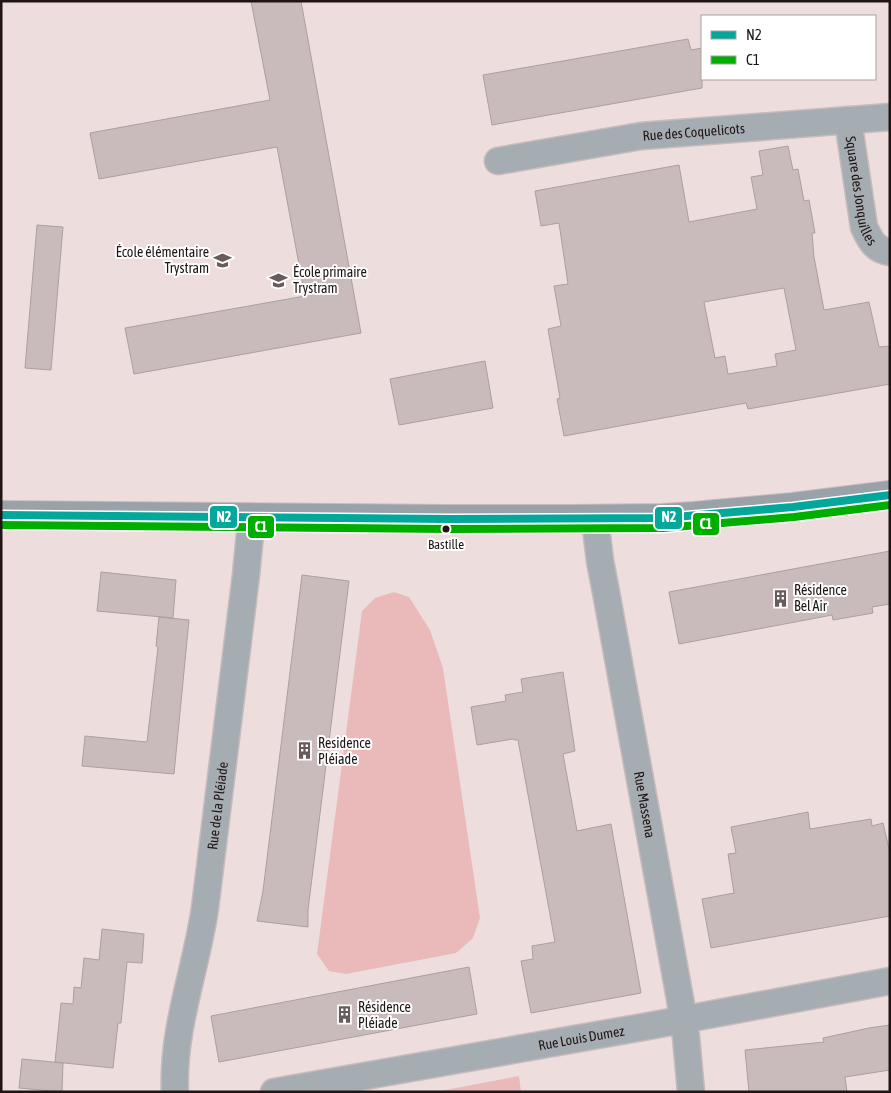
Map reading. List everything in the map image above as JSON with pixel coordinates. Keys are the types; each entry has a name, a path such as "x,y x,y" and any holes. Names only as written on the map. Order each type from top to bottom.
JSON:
{"street":[{"name":"Rue des Coquelicots","path":"498,161 641,136 890,117"},
{"name":"Square des Jonquilles","path":"848,120 864,227 871,242 876,247 890,252"},
{"path":"1,515 595,519 694,516 890,495"},
{"name":"Rue de la Pléiade","path":"175,1092 174,1074 177,1039 197,951 204,908 246,575 250,534 249,517"},
{"name":"Rue Massena","path":"595,519 606,592 683,1019 691,1092"},
{"name":"Rue Louis Dumez","path":"274,1092 649,1026 890,981"}],"shaded area":[{"path":"394,592 409,597 430,630 443,668 480,918 473,938 456,953 346,974 329,971 317,954 362,611 375,598"},
{"path":"519,1076 521,1092 435,1092"}],"building":[{"path":"251,1 301,1 361,333 134,374 125,328 305,296 277,147 99,179 90,133 270,100"},
{"path":"688,39 691,50 701,48 702,88 492,125 483,75"},
{"path":"788,146 793,170 798,169 804,201 809,200 815,233 812,233 814,257 824,310 869,302 879,347 890,346 890,384 748,409 746,403 564,436 557,399 560,398 548,329 561,326 554,286 568,284 559,223 541,226 535,191 679,165 689,222 757,209 751,177 763,175 759,151","holes":["784,288 796,350 775,354 777,366 728,374 725,356 715,358 704,302"]},
{"path":"37,225 63,227 51,370 25,368"},
{"path":"485,361 493,408 399,425 390,379"},
{"name":"Résidence Bel Air","path":"890,551 890,604 872,607 873,613 833,620 832,615 679,644 669,592"},
{"path":"101,572 176,580 173,618 97,611"},
{"name":"Residence Pléiade","path":"302,575 349,581 308,910 308,927 257,921 263,891"},
{"path":"159,617 189,620 174,774 82,766 85,736 147,742 158,647 156,646"},
{"path":"563,672 575,751 563,754 577,831 611,824 641,993 531,1013 521,961 533,959 532,946 555,942 518,740 513,739 477,745 471,707 506,701 505,695 523,692 521,679"},
{"path":"808,812 810,829 871,819 872,826 883,823 890,853 890,916 711,948 702,899 734,893 728,854 736,853 731,827"},
{"path":"102,929 144,934 142,963 127,962 121,1023 118,1023 113,1068 55,1062 61,1003 73,1004 74,987 81,988 84,958 99,960"},
{"name":"Résidence Pléiade","path":"469,967 477,1014 219,1062 211,1016"},
{"path":"890,1025 890,1070 845,1077 847,1092 749,1092 745,1050 824,1042 823,1038"},
{"path":"22,1059 63,1063 62,1092 19,1088"}],"transit line":[{"name":"N2","path":"1,515 449,519 663,518 793,507 890,495"},
{"name":"C1","path":"1,525 449,529 663,528 794,517 890,505"}],"place":[{"name":"École élémentaire Trystram","path":"223,260"},
{"name":"École primaire Trystram","path":"279,280"},
{"name":"Bastille","path":"446,529"},
{"name":"Résidence Bel Air","path":"780,598"},
{"name":"Residence Pléiade","path":"304,751"},
{"name":"Résidence Pléiade","path":"344,1015"}]}
